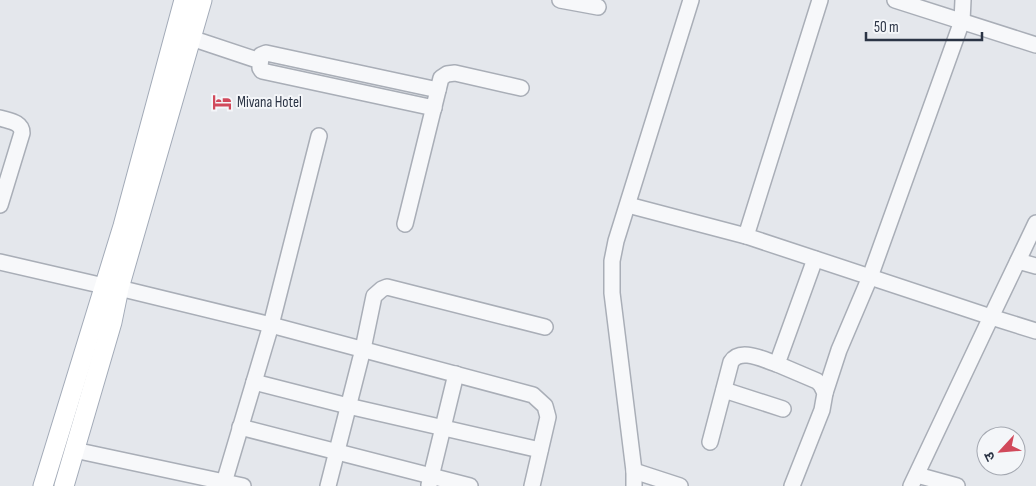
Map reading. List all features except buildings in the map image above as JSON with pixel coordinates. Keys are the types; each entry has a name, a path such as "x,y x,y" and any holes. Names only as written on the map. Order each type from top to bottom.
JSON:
{"main road":[{"path":"64,486 112,322 112,287 123,226 184,0"},
{"path":"43,486 112,287 202,0"}],"street":[{"path":"560,0 598,7"},
{"path":"680,486 634,478 612,292 612,261 616,241 691,0"},
{"path":"746,236 820,0"},
{"path":"895,0 1036,45"},
{"path":"792,486 822,410 838,350 870,277 962,21 963,0"},
{"path":"191,38 260,61"},
{"path":"434,108 262,71 260,68 261,55 266,53 438,90"},
{"path":"405,224 441,78 455,72 521,88"},
{"path":"0,118 19,124 22,128 22,133 0,205"},
{"path":"223,484 271,325 319,136"},
{"path":"628,205 746,236 1036,331"},
{"path":"957,486 914,480 1036,223"},
{"path":"777,364 815,259"},
{"path":"1018,260 1036,266"},
{"path":"0,262 271,325 533,395 545,406 548,417 532,486"},
{"path":"328,486 363,349 374,296 382,289 387,287 545,327"},
{"path":"710,442 731,362 739,355 777,364 817,381 825,393"},
{"path":"430,481 456,374"},
{"path":"254,382 348,406 540,450"},
{"path":"724,390 783,409"},
{"path":"240,427 337,451 430,481 470,486"},
{"path":"74,449 223,484 243,486"}],"place":[{"name":"Mivana Hotel","path":"222,102"}]}
